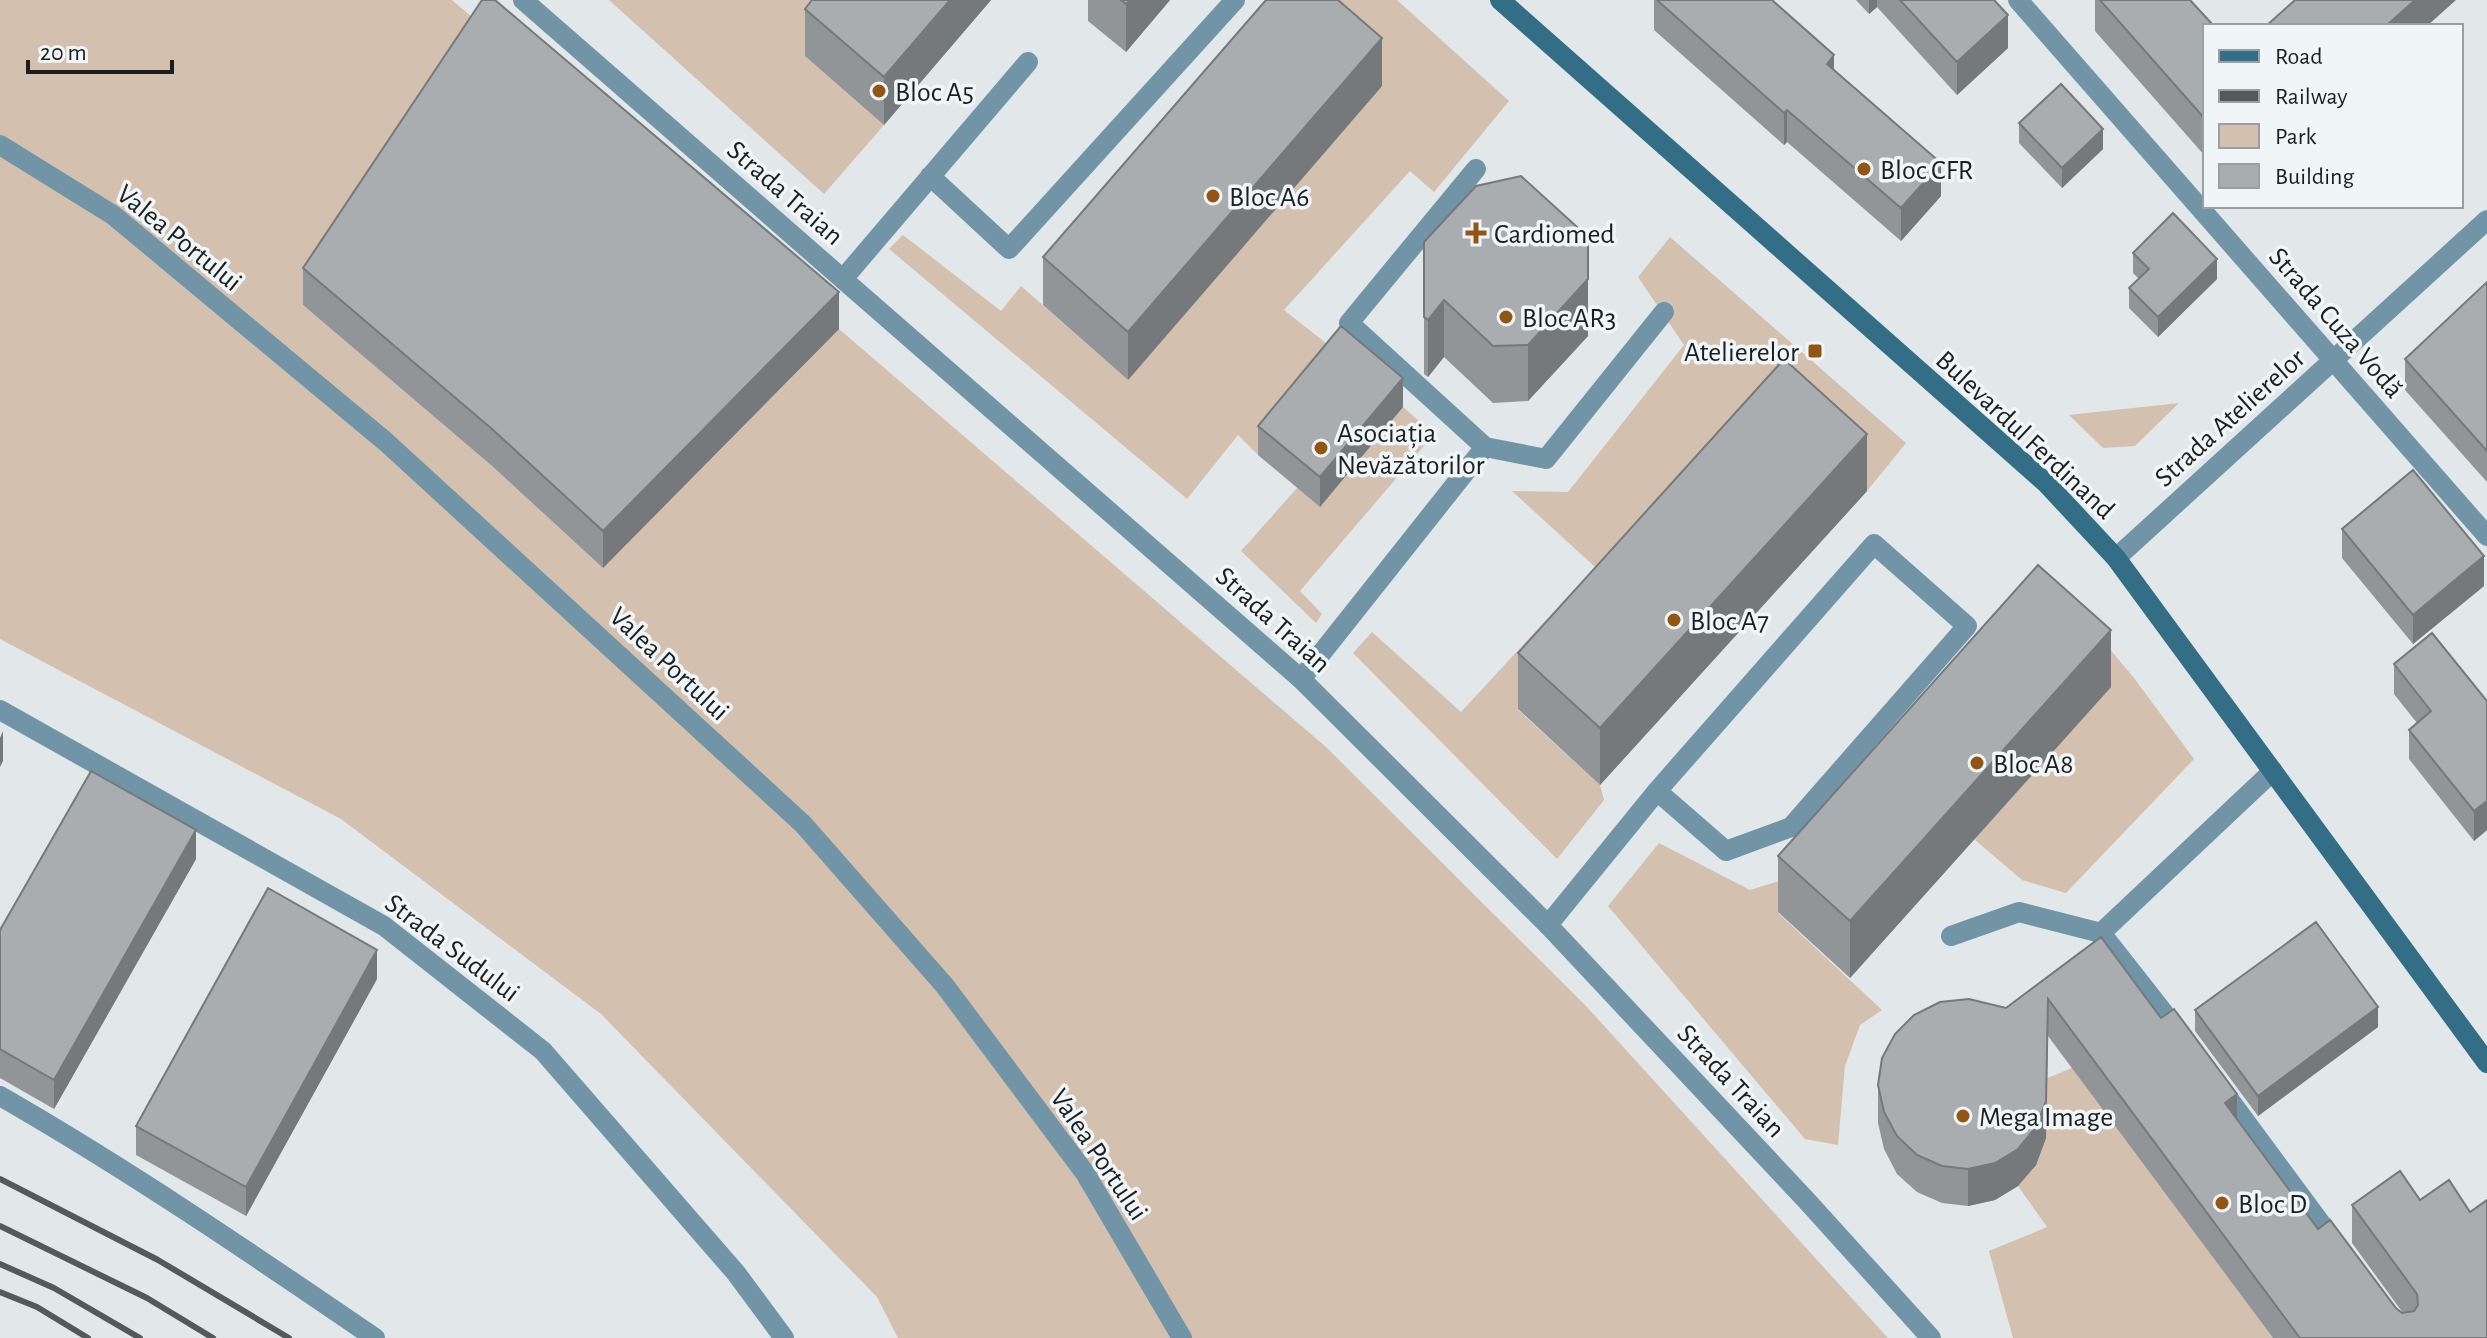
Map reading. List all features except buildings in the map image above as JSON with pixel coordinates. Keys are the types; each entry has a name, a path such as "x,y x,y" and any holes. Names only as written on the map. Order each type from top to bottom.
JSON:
{"main road":[{"name":"Bulevardul Ferdinand","path":"1500,0 2046,483 2116,558 2487,1063"}],"street":[{"name":"Strada Traian","path":"523,0 1301,679 1548,925 1931,1338"},
{"path":"930,176 1009,249 1235,0"},
{"name":"Strada Cuza Vodă","path":"2018,0 2487,536"},
{"path":"843,279 1028,62"},
{"name":"Valea Portului","path":"0,145 113,215 375,432 803,824 945,986 1085,1173 1182,1338"},
{"path":"1476,169 1349,323 1485,447 1546,459 1664,312"},
{"name":"Strada Atelierelor","path":"2116,558 2487,220"},
{"path":"1301,679 1485,447"},
{"path":"1548,925 1657,791 1874,544 1967,626 1791,827 1726,851 1657,791"},
{"name":"Strada Sudului","path":"0,710 384,926 543,1051 736,1273 784,1338"},
{"path":"2101,933 2273,771"},
{"path":"1951,936 2019,912 2101,933 2192,1049"},
{"path":"2210,1074 2350,1263"},
{"path":"0,1096 89,1150 375,1338"}],"green space":[{"path":"0,0 452,0 487,30 303,305 492,466 603,568 839,329 1326,747 1586,1006 1888,1338 898,1338 877,1297 601,1014 341,819 0,639"},
{"path":"609,0 853,0 884,125 824,194"},
{"path":"1307,0 1397,0 1509,101 1434,192 1410,171 1284,310 1341,355 1258,455 1238,435 1187,499 889,249 903,235 1001,311 1021,286 1128,380"},
{"path":"1670,237 1906,443 1867,491 1785,416 1518,710 1600,785 1604,800 1557,859 1353,653 1372,632 1461,712 1595,567 1512,491 1568,492 1684,345 1638,277"},
{"path":"2179,403 2135,446 2103,448 2069,415"},
{"path":"1403,407 1434,434 1300,591 1322,614 1316,623 1241,551 1297,488 1321,506"},
{"path":"2061,591 2134,678 2194,759 2066,893 2022,880 1974,839"},
{"path":"1659,843 1750,890 1815,870 1778,913 1882,1010 1860,1025 1845,1066 1838,1145 1805,1139 1608,906"},
{"path":"2072,1068 2273,1338 2013,1338 1989,1251 2047,1227 2018,1186 2038,1082"}],"railway":[{"path":"0,1179 158,1260 289,1338"},
{"path":"0,1226 147,1298 213,1338"},
{"path":"0,1264 54,1288 140,1338"},
{"path":"0,1292 37,1307 88,1338"}],"place":[{"name":"Bloc A5","path":"879,91"},
{"name":"Bloc CFR","path":"1864,169"},
{"name":"Bloc A6","path":"1213,196"},
{"name":"Cardiomed","path":"1476,233"},
{"name":"Bloc AR3","path":"1506,317"},
{"name":"Atelierelor","path":"1815,351"},
{"name":"Asociația Nevăzătorilor","path":"1321,448"},
{"name":"Bloc A7","path":"1674,620"},
{"name":"Bloc A8","path":"1977,763"},
{"name":"Mega Image","path":"1963,1116"},
{"name":"Bloc D","path":"2222,1203"}]}
